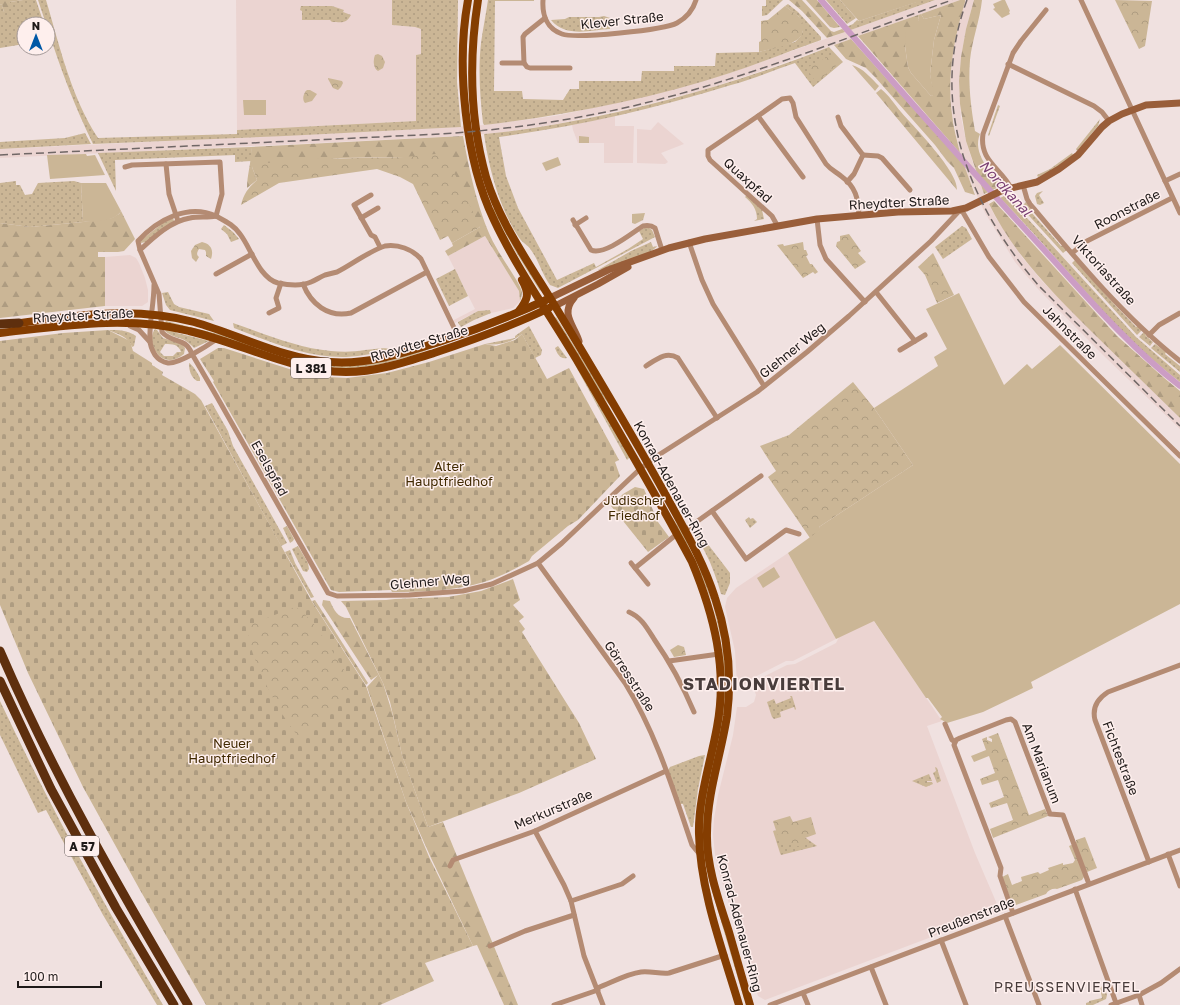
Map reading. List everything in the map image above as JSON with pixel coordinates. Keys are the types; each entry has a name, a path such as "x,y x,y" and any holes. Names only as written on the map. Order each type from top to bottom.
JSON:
{"highway":[{"path":"0,325 19,323"},
{"name":"A 57","path":"0,651 67,792 188,1005"},
{"name":"A 57","path":"0,681 55,796 116,908 174,1005"}],"main road":[{"name":"Konrad-Adenauer-Ring","path":"468,0 464,47 464,82 468,123 479,181 494,220 514,259 598,395 677,534 700,581 714,628 721,672 721,700 700,816 699,834 708,896 740,1005"},
{"name":"Konrad-Adenauer-Ring","path":"478,0 473,48 473,82 476,122 483,162 492,195 506,226 608,392 685,530 699,558 716,600 723,625 729,671 728,703 725,727 711,794 707,822 707,841 715,888 750,1005"},
{"name":"Rheydter Straße","path":"0,333 61,326 118,323 161,325 217,338 273,358 310,368 328,371 361,371 426,356 463,343 555,306 642,259 662,250 689,242 817,219 898,212 940,212 961,209 1000,192 1023,186 1043,178 1067,164 1078,155 1109,121 1132,109 1152,104 1180,103"},
{"path":"494,220 511,262 526,286 528,292 525,303 519,312"},
{"name":"Rheydter Straße","path":"19,323 101,314 161,315 192,321 212,327 294,356 328,362 347,363 383,358 458,336 519,312 608,270 642,259"},
{"path":"577,295 570,302 567,312 579,339 581,349"}],"street":[{"path":"543,0 543,11 545,18 524,34 523,37 524,63 530,68 570,68"},
{"name":"Klever Straße","path":"545,18 552,28 569,36 658,29 670,26 684,18 689,13 696,0"},
{"path":"1081,0 1180,213"},
{"path":"1011,188 988,159 984,151 982,139 1008,64 1021,41 1046,10"},
{"path":"502,63 524,63"},
{"path":"1008,64 1094,106 1102,112 1109,121"},
{"path":"803,177 758,116 782,98 790,98 793,103 796,117 826,164 829,168 843,177 857,195 859,215"},
{"name":"Quaxpfad","path":"758,116 709,149 708,152 710,160 772,216 777,225"},
{"path":"838,117 841,126 863,155 878,156 882,158 910,190"},
{"path":"847,182 854,174 863,155"},
{"path":"125,168 132,165 220,162 222,194 216,216"},
{"path":"166,164 168,189 178,221"},
{"path":"1165,181 1180,174"},
{"name":"Viktoriastraße","path":"1023,186 1030,204 1072,253 1117,303 1149,335 1180,361"},
{"path":"371,195 354,205 380,248"},
{"name":"Roonstraße","path":"1072,253 1087,242 1172,198"},
{"path":"361,218 378,208"},
{"name":"Glehner Weg","path":"328,593 340,596 385,596 440,594 462,591 492,584 538,563 562,543 640,469 764,386 824,338 876,292 943,229 961,209"},
{"name":"Jahnstraße","path":"961,209 989,257 1024,302 1180,456"},
{"path":"161,325 159,294 140,250 138,241 162,221 175,214 195,211 208,212 226,221 239,232 264,273 275,282 303,284 313,282 324,275 335,272 380,248 393,245 409,250 420,259 458,336"},
{"path":"140,250 178,221 190,218 216,216"},
{"path":"586,218 574,222 591,250 595,252 613,245 643,226 649,225 655,228 662,250"},
{"path":"817,219 820,245 826,259 865,302"},
{"path":"689,242 702,280 714,304 764,386"},
{"path":"216,274 252,254"},
{"path":"303,284 311,299 317,305 330,312 345,314 351,313 426,272"},
{"path":"153,282 154,302 150,324 150,342 151,348 157,357 165,362 174,362 192,354 217,338"},
{"path":"269,313 279,308 276,298 281,283"},
{"path":"876,292 915,341"},
{"path":"1149,335 1159,326 1180,313"},
{"path":"118,323 135,327 143,333 150,342"},
{"name":"Eselspfad","path":"161,325 163,334 186,343 189,346 192,354 328,593"},
{"path":"900,350 925,335"},
{"path":"646,366 666,355 674,355 678,358 717,418"},
{"path":"685,530 761,476"},
{"path":"712,511 746,559 786,530 799,534"},
{"name":"Konrad-Adenauer-Ring","path":"635,568 677,534"},
{"name":"Görresstraße","path":"538,563 632,694 658,746 692,845 701,856"},
{"path":"631,563 648,584"},
{"path":"629,612 639,618 669,660 683,686 694,712"},
{"path":"669,660 719,654"},
{"name":"Fichtestraße","path":"1149,862 1095,720 1094,712 1098,700 1108,692 1179,667"},
{"name":"Am Marianum","path":"955,742 960,738 1006,720 1011,719 1014,721 1050,814 1063,815 1089,884"},
{"path":"945,724 952,740 955,742 956,751 1001,868 1000,876 1013,913"},
{"name":"Merkurstraße","path":"450,866 453,860 535,830 666,771"},
{"path":"535,830 571,901 584,956 603,1005"},
{"name":"Preußenstraße","path":"770,1005 1180,850"},
{"path":"1168,854 1180,886"},
{"path":"571,901 622,884 633,876"},
{"path":"1075,889 1113,1004 1139,995 1161,983 1180,969"},
{"path":"490,946 525,931 574,915"},
{"path":"1005,916 1039,1005"},
{"path":"941,940 966,1005"},
{"path":"554,1005 635,974 643,972 660,974 669,973 725,955"},
{"path":"871,967 886,1005"},
{"path":"803,993 808,1005"},
{"path":"1139,995 1142,1005"}],"shaded area":[{"path":"236,0 392,0 392,25 421,29 421,54 416,55 416,121 237,130"},
{"path":"935,0 960,0 706,89 640,106 556,124 498,133 440,137 0,158 0,149 440,128 484,125 555,116 639,98 730,73"},
{"path":"965,0 974,0 966,29 961,57 959,81 961,117 972,160 984,194 996,218 1022,257 1043,282 1180,418 1180,429 1103,355 1037,288 1015,262 985,213 966,172 960,153 952,113 950,94 952,56"},
{"path":"615,116 615,126 634,126 633,163 604,163 604,143 578,143 573,130 572,125"},
{"path":"658,122 684,144 661,153 668,162 665,164 637,163 637,129 651,130"},
{"path":"485,236 519,291 520,301 513,308 491,313 490,310 478,311 453,324 452,321 475,309 448,256"},
{"path":"130,255 136,258 145,278 148,290 148,302 142,306 105,306 105,257"},
{"path":"788,553 836,639 793,661 786,661 747,681 745,684 737,684 735,651 725,607 727,598 736,588"},
{"path":"873,620 942,721 927,726 975,853 1000,911 765,1000 758,996 719,872 713,835 718,795 733,735 737,707 746,707 754,702 756,695 754,689 749,684 787,665 795,664 836,643 839,637"}],"green space":[{"path":"0,0 23,0 10,2 9,10 4,12 2,5 0,4"},
{"path":"36,0 41,16 16,16 16,45 0,48 0,4 2,5 4,12 10,2"},
{"path":"38,0 46,0 50,16 43,16"},
{"path":"392,0 458,0 457,82 461,127 93,144 80,116 56,53 56,36 80,106 98,138 237,134 237,130 416,121 416,55 421,54 421,29 392,25"},
{"path":"488,0 534,0 495,1 494,91 522,91 523,99 563,100 570,89 579,89 579,81 641,81 642,71 674,71 674,66 715,66 716,53 759,52 795,42 803,31 799,17 785,6 788,4 798,12 821,37 821,40 742,69 670,91 578,111 484,125 480,93 480,63 481,43"},
{"path":"766,0 783,0 767,15 762,16 762,6 766,6"},
{"path":"789,0 802,0 831,31 834,32 842,29 845,32 827,38 802,11"},
{"path":"806,0 817,0 840,27 830,27"},
{"path":"826,0 840,0 856,18 847,24"},
{"path":"840,0 916,0 917,2 859,21"},
{"path":"916,0 935,0 845,32 842,29 853,24 857,20 859,21 916,2"},
{"path":"960,0 965,0 965,2 952,57 950,85 955,134 960,153 858,36 918,15 919,20 905,46 908,67 911,73 931,96 933,95 930,74 934,40 941,15 924,19 921,14"},
{"path":"974,0 982,0 980,15 972,45 969,69 972,114 975,131 980,134 978,148 980,155 987,168 1001,186 984,194 966,141 960,104 959,81 961,57 966,29"},
{"path":"1005,0 1010,14 1002,18 993,9 995,8 993,4"},
{"path":"1115,0 1152,1 1145,46 1139,49"},
{"path":"301,6 332,6 344,10 343,12 351,15 347,20 341,22 332,22 330,20 302,20 302,11 300,10"},
{"path":"785,6 801,20 803,24 802,34 798,39 791,43 759,52 759,42 761,41 761,21 768,20"},
{"path":"921,14 924,19 941,15 934,40 930,74 934,95 931,96 911,73 908,67 905,46 906,32 919,20 918,15"},
{"path":"604,16 610,18 610,29 579,32 571,31 557,26 551,20 565,19 569,17"},
{"path":"851,39 964,165 975,195 965,192 954,168 875,77 866,68 846,59 834,45"},
{"path":"829,47 843,62 813,87 795,63 739,83 674,102 558,128 499,137 506,176 518,208 557,280 594,263 596,267 628,249 643,239 639,231 644,228 649,228 652,230 655,237 558,288 550,285 534,254 520,239 506,214 492,174 484,134 516,131 601,116 668,100 733,81"},
{"path":"378,54 382,56 385,62 383,68 378,71 374,66 374,61 375,55"},
{"path":"834,54 841,62 816,82 806,68"},
{"path":"852,65 863,71 879,86 875,91"},
{"path":"328,78 342,81 343,83 341,87 338,90 333,88"},
{"path":"881,89 944,161 956,182 957,190 876,93"},
{"path":"307,90 317,94 312,101 305,103 303,96"},
{"path":"243,100 266,100 266,115 244,115"},
{"path":"998,105 1000,106 989,136 988,135"},
{"path":"1100,119 1098,126 1077,151 1076,149"},
{"path":"85,133 91,144 0,149 0,142 65,138"},
{"path":"463,136 472,178 485,222 496,247 521,288 522,295 520,301 519,291 485,236 448,256 445,251 453,246 452,243 480,227 404,157 341,158 252,167 257,180 247,188 251,147"},
{"path":"579,136 589,137 589,143 579,143"},
{"path":"251,147 251,161 235,162 235,155 115,160 116,191 98,153"},
{"path":"445,153 480,227 452,243 448,236 440,240 413,184 400,177 377,169 279,183 241,205 247,191 257,180 252,167 255,164 314,159 404,157"},
{"path":"1072,153 1073,155 1051,171 1038,177 1037,175 1050,169"},
{"path":"86,154 87,156 95,155 105,175 50,179 47,155"},
{"path":"558,157 561,165 546,171 542,163"},
{"path":"16,181 16,185 20,185 25,195 32,194 38,183 74,181 81,183 83,222 30,227 0,223 0,183"},
{"path":"81,183 106,183 121,211 118,215 110,219 83,222"},
{"path":"1043,191 1039,195 1044,203 1040,205 1037,204 1035,196 1037,193"},
{"path":"747,195 762,210 764,219 754,221 757,219 756,212 752,204 745,197"},
{"path":"1006,195 1136,337 1180,375 1180,382 1155,362 1109,317 1000,198"},
{"path":"994,201 1117,336 1180,391 1180,418 1078,318 1036,273 1010,240 999,223 989,204"},
{"path":"1026,202 1032,210 1031,212 1061,246 1063,245 1067,250 1063,253 1021,207"},
{"path":"494,208 541,290 540,291 492,209"},
{"path":"121,211 135,239 124,251 98,252 98,257 105,257 105,306 0,318 0,223 30,227 83,222 112,218"},
{"path":"645,213 643,220 635,224 632,223 632,214"},
{"path":"173,218 174,221 146,242 141,243 141,240 163,223"},
{"path":"224,225 239,239 231,242 227,234 221,229"},
{"path":"962,226 966,228 972,239 943,259 935,247"},
{"path":"849,234 861,251 858,253 866,262 855,269 836,246 837,242 840,241 840,236"},
{"path":"202,242 210,246 212,250 211,259 206,256 205,250 199,249 197,255 199,257 196,262 192,258 191,251 195,245"},
{"path":"651,242 653,247 657,246 653,250 620,264 598,270 631,251"},
{"path":"803,242 804,250 806,250 808,255 806,256 810,264 812,264 818,272 815,274 813,272 803,278 777,245 783,244 784,246"},
{"path":"933,253 954,295 937,303 925,275 918,267"},
{"path":"1075,260 1136,327 1138,326 1142,330 1137,335 1072,263"},
{"path":"455,269 468,296 449,306 436,279"},
{"path":"168,292 174,304 179,307 209,314 214,321 170,310 166,305 162,293"},
{"path":"959,293 1004,385 1027,364 1032,369 1060,345 1180,464 1180,604 1031,682 1033,688 983,712 947,723 940,719 942,717 928,698 926,698 874,621 836,639 788,553 820,530 819,527 913,465 874,408 938,366 934,357 947,349 926,309"},
{"path":"534,308 535,309 500,324 417,354 367,367 354,368 332,368 313,365 165,323 166,321 238,339 286,356 365,363"},
{"path":"490,310 491,313 461,327 458,323 478,311"},
{"path":"556,317 616,413 602,396 555,318"},
{"path":"233,323 306,347 344,352 382,348 392,349 346,357 317,355 261,339 234,328"},
{"path":"529,326 542,350 541,355 535,358 522,334 513,340 504,343 495,345 485,344 515,338 515,336"},
{"path":"155,329 163,338 182,344 185,348 184,354 176,359 168,360 162,358 157,354 154,348 152,335","holes":["165,344 173,344 177,346 181,352 177,352 173,356 164,356 160,352"]},
{"path":"166,329 209,341 194,348 183,339 169,334 165,331"},
{"path":"108,330 126,331 133,334 136,336 134,346 132,347 123,336"},
{"name":"Neuer Hauptfriedhof","path":"108,330 130,341 133,351 163,372 162,375 195,394 201,400 311,600 366,686 406,802 430,859 473,946 425,963 434,981 380,1005 206,1005 83,787 28,673 0,605 0,341 63,333"},
{"path":"1144,332 1153,342 1150,346 1139,337"},
{"name":"Alter Hauptfriedhof","path":"522,334 547,379 569,368 619,460 615,462 620,476 578,520 568,526 532,556 529,561 496,578 473,585 415,592 392,592 391,590 339,592 331,590 213,382 214,381 200,359 218,348 224,348 308,375 347,378 387,373 429,362 485,344 496,346 515,340"},
{"path":"1155,344 1166,352 1165,354 1180,366 1180,372 1151,348"},
{"path":"558,346 567,358 562,358 559,356 555,348"},
{"path":"189,363 197,372 200,381 197,381 192,376"},
{"path":"574,363 576,364 630,457 627,460"},
{"path":"853,382 874,408 913,465 819,527 821,530 810,538 768,477 776,471 760,446 789,435"},
{"path":"212,403 228,431 233,446 287,543 281,546 205,406"},
{"name":"Jüdischer Friedhof","path":"635,487 644,489 658,522 669,537 648,552 611,506 623,494"},
{"path":"672,517 682,532 705,580 712,603 703,580"},
{"path":"749,517 750,519 753,518 757,522 750,528 745,520"},
{"path":"287,526 294,539 290,543 283,528"},
{"path":"697,530 730,573 730,583 725,595 721,594 708,557 692,533"},
{"path":"298,546 308,563 309,569 307,572 303,571 292,549"},
{"path":"290,550 295,563 314,597 311,598 285,552"},
{"path":"774,567 780,577 763,588 757,578"},
{"path":"513,579 520,600 513,605 524,617 519,621 525,629 522,632 579,723 596,759 519,793 428,827 402,755 390,702 383,683 346,607 341,601 448,597 481,591"},
{"path":"315,600 368,683 366,685 312,601"},
{"path":"323,600 330,601 335,611 342,617 350,618 383,683 392,712 402,755 428,827 443,822 518,1005 504,1005 477,945 473,946 406,802 367,687 378,675 371,680 322,605"},
{"path":"295,607 310,620 318,630 351,681 354,690 353,693 326,715 309,735 302,740 285,719 266,685 248,635 249,625"},
{"path":"714,607 720,628 724,652 726,688 722,726 703,834 745,999 710,884 703,852 702,816 724,676 722,643"},
{"path":"678,645 684,647 686,655 674,657 670,650"},
{"path":"790,696 792,696 796,709 795,710 794,707 780,712 781,717 774,719 767,702 774,699 776,704 791,698"},
{"path":"0,701 78,855 163,1005 157,1005 103,915 46,810 38,813 0,735"},
{"path":"998,733 1029,815 1045,809 1048,816 993,838 990,829 1013,820 1007,803 991,808 989,803 1004,797 998,780 982,785 980,779 995,773 989,756 974,762 971,756 986,750 982,739 987,737 987,740 992,742 992,739 988,737"},
{"path":"705,755 698,789 693,827 691,827 683,804 680,804 668,770 670,767"},
{"path":"935,767 937,768 941,781 937,783 933,773 936,771"},
{"path":"929,774 932,781 927,782 932,782 933,784 926,787 912,781"},
{"path":"790,816 793,822 811,817 816,834 805,838 803,847 780,843 773,821"},
{"path":"777,830 803,836 817,846 781,855 773,831"},
{"path":"1085,837 1097,868 1087,872 1088,875 1082,880 1048,891 1046,894 1016,905 1012,903 1002,877 1008,874 1012,885 1022,881 1021,877 1038,872 1040,874 1049,870 1048,868 1063,863 1063,865 1073,863 1075,860 1069,846 1076,843 1076,840"},
{"path":"1104,986 1107,995 1106,999 1093,1005 1086,1005 1089,1001 1102,998 1100,987"}],"waterway":[{"name":"Nordkanal","path":"821,0 955,152 1088,298 1141,353 1180,386"}],"railway":[{"path":"0,155 440,134 498,129 557,121 615,110 672,96 743,75 952,0"},
{"path":"967,0 956,39 952,78 954,115 962,152 975,188 993,222 1014,255 1039,286 1180,426"}],"district":[{"name":"STADIONVIERTEL","path":"764,683"},
{"name":"PREUSSENVIERTEL","path":"1067,986"}]}
